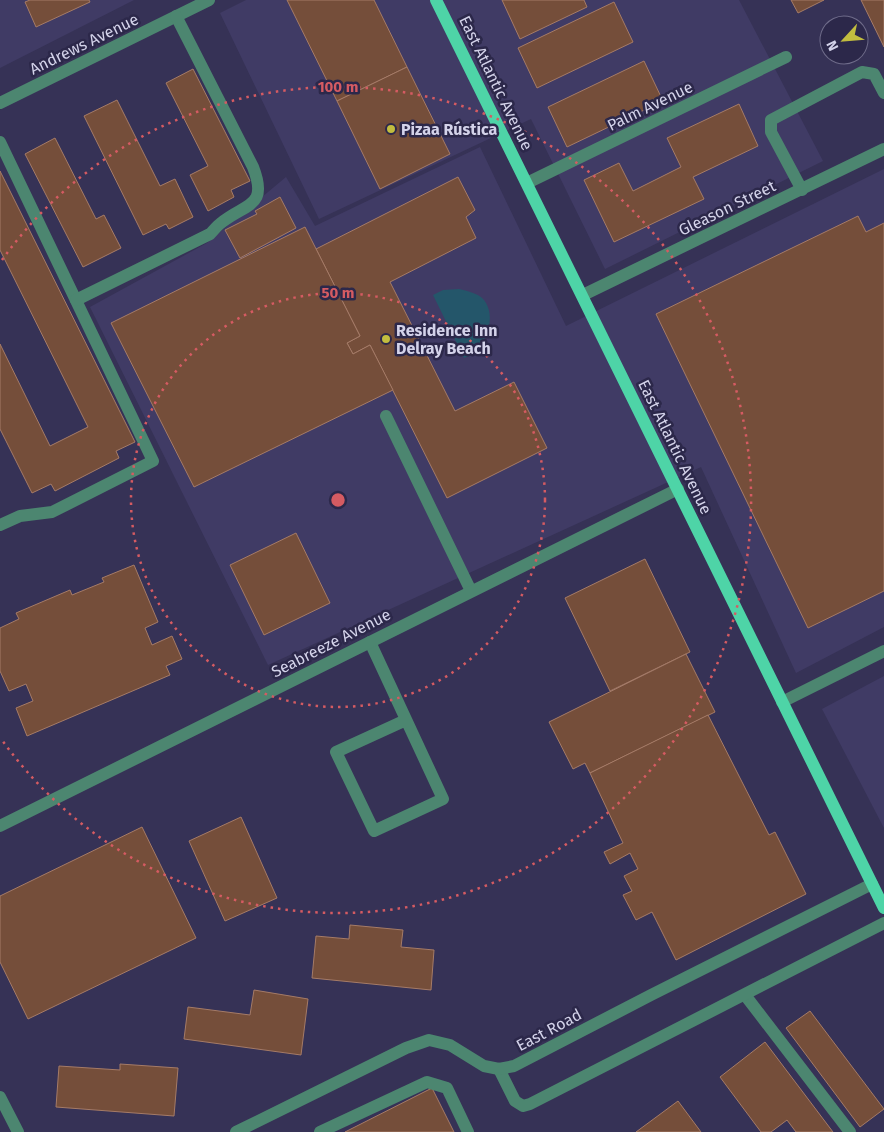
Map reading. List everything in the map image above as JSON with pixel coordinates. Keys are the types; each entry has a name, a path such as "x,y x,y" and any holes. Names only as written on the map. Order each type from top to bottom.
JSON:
{"main road":[{"name":"East Atlantic Avenue","path":"436,0 884,908"}],"street":[{"name":"Andrews Avenue","path":"0,103 209,0"},
{"path":"76,300 210,234 221,222 246,208 255,200 259,191 254,166 176,16"},
{"name":"Palm Avenue","path":"527,183 786,57"},
{"path":"802,190 771,132 771,120 862,72 874,74 884,92"},
{"path":"0,142 153,461 52,512 20,516 0,525"},
{"name":"Gleason Street","path":"583,295 884,149"},
{"path":"386,416 471,591"},
{"name":"Seabreeze Avenue","path":"0,826 678,489"},
{"path":"370,642 443,799 374,832 336,752 406,720"},
{"path":"782,702 884,651"},
{"name":"East Road","path":"498,1069 514,1066 872,884"},
{"path":"236,1132 406,1048 429,1040 450,1045 484,1066 498,1069 515,1101 523,1106 530,1104 884,923"},
{"path":"745,995 850,1132"},
{"path":"320,1132 428,1082 447,1088 468,1132"},
{"path":"0,1096 18,1132"}],"shaded area":[{"path":"0,0 134,0 0,68"},
{"path":"246,0 739,0 823,161 605,269 531,119 319,219 220,13"},
{"path":"480,147 566,326 884,169 884,627 796,673 701,467 268,665 90,307 207,243 286,177 315,226"},
{"path":"884,676 884,828 822,709"}],"water":[{"path":"459,289 479,296 484,300 488,306 490,320 489,328 479,348 464,358 433,295 443,290"}],"building":[{"path":"30,0 89,0 90,2 36,27 25,2"},
{"path":"287,0 374,0 407,67 337,101"},
{"path":"502,0 584,0 587,7 520,39"},
{"path":"791,0 824,0 798,13"},
{"path":"861,0 884,0 884,47 869,15"},
{"path":"614,2 633,42 537,88 518,48"},
{"path":"644,61 663,101 567,147 548,107"},
{"path":"407,67 450,154 380,189 337,101"},
{"path":"193,69 250,181 231,190 234,197 208,211 190,175 208,166 166,83"},
{"path":"117,100 160,186 175,179 193,217 169,229 166,224 143,235 84,116"},
{"path":"739,104 758,146 693,177 704,199 614,242 584,180 619,163 633,191 681,167 667,138"},
{"path":"55,138 96,219 104,215 121,248 83,267 25,154"},
{"path":"0,171 135,442 116,451 119,458 55,491 51,484 32,493 0,429 0,344 50,446 88,427 0,250"},
{"name":"Residence Inn Delray Beach","path":"458,177 475,210 466,217 476,238 390,282 455,411 514,382 547,448 447,498 370,345 353,354 347,343 360,336 316,249"},
{"path":"280,197 296,228 240,258 225,230 257,214 255,211"},
{"path":"858,216 866,232 884,223 884,591 808,628 656,314"},
{"path":"305,227 360,336 347,343 353,354 370,345 393,390 194,487 111,323"},
{"path":"296,533 330,603 264,635 230,565"},
{"path":"645,559 690,652 610,691 565,598"},
{"path":"134,565 158,622 145,628 152,645 172,636 182,659 166,666 170,675 27,736 16,708 33,701 26,684 9,691 0,671 0,628 19,619 16,613 70,590 72,595 104,582 102,578"},
{"path":"686,654 715,712 590,773 585,763 573,769 549,722"},
{"path":"708,715 769,835 775,832 806,894 676,960 652,912 636,920 623,895 632,891 624,876 638,869 630,853 610,864 604,852 623,843 590,773"},
{"path":"241,817 277,898 225,921 189,841"},
{"path":"142,827 196,938 28,1019 0,962 0,896"},
{"path":"350,925 403,930 401,947 434,950 431,990 312,978 316,936 349,939"},
{"path":"254,990 308,999 301,1055 184,1039 188,1007 250,1015"},
{"path":"810,1011 884,1109 860,1127 786,1028"},
{"path":"765,1042 833,1132 796,1132 787,1120 771,1132 761,1132 720,1077"},
{"path":"120,1064 178,1068 174,1116 56,1107 59,1066 120,1070"},
{"path":"432,1088 454,1132 345,1132"},
{"path":"678,1101 701,1132 636,1132"}],"place":[{"name":"Pizaa Rústica","path":"391,129"},
{"name":"Residence Inn Delray Beach","path":"386,339"}]}
